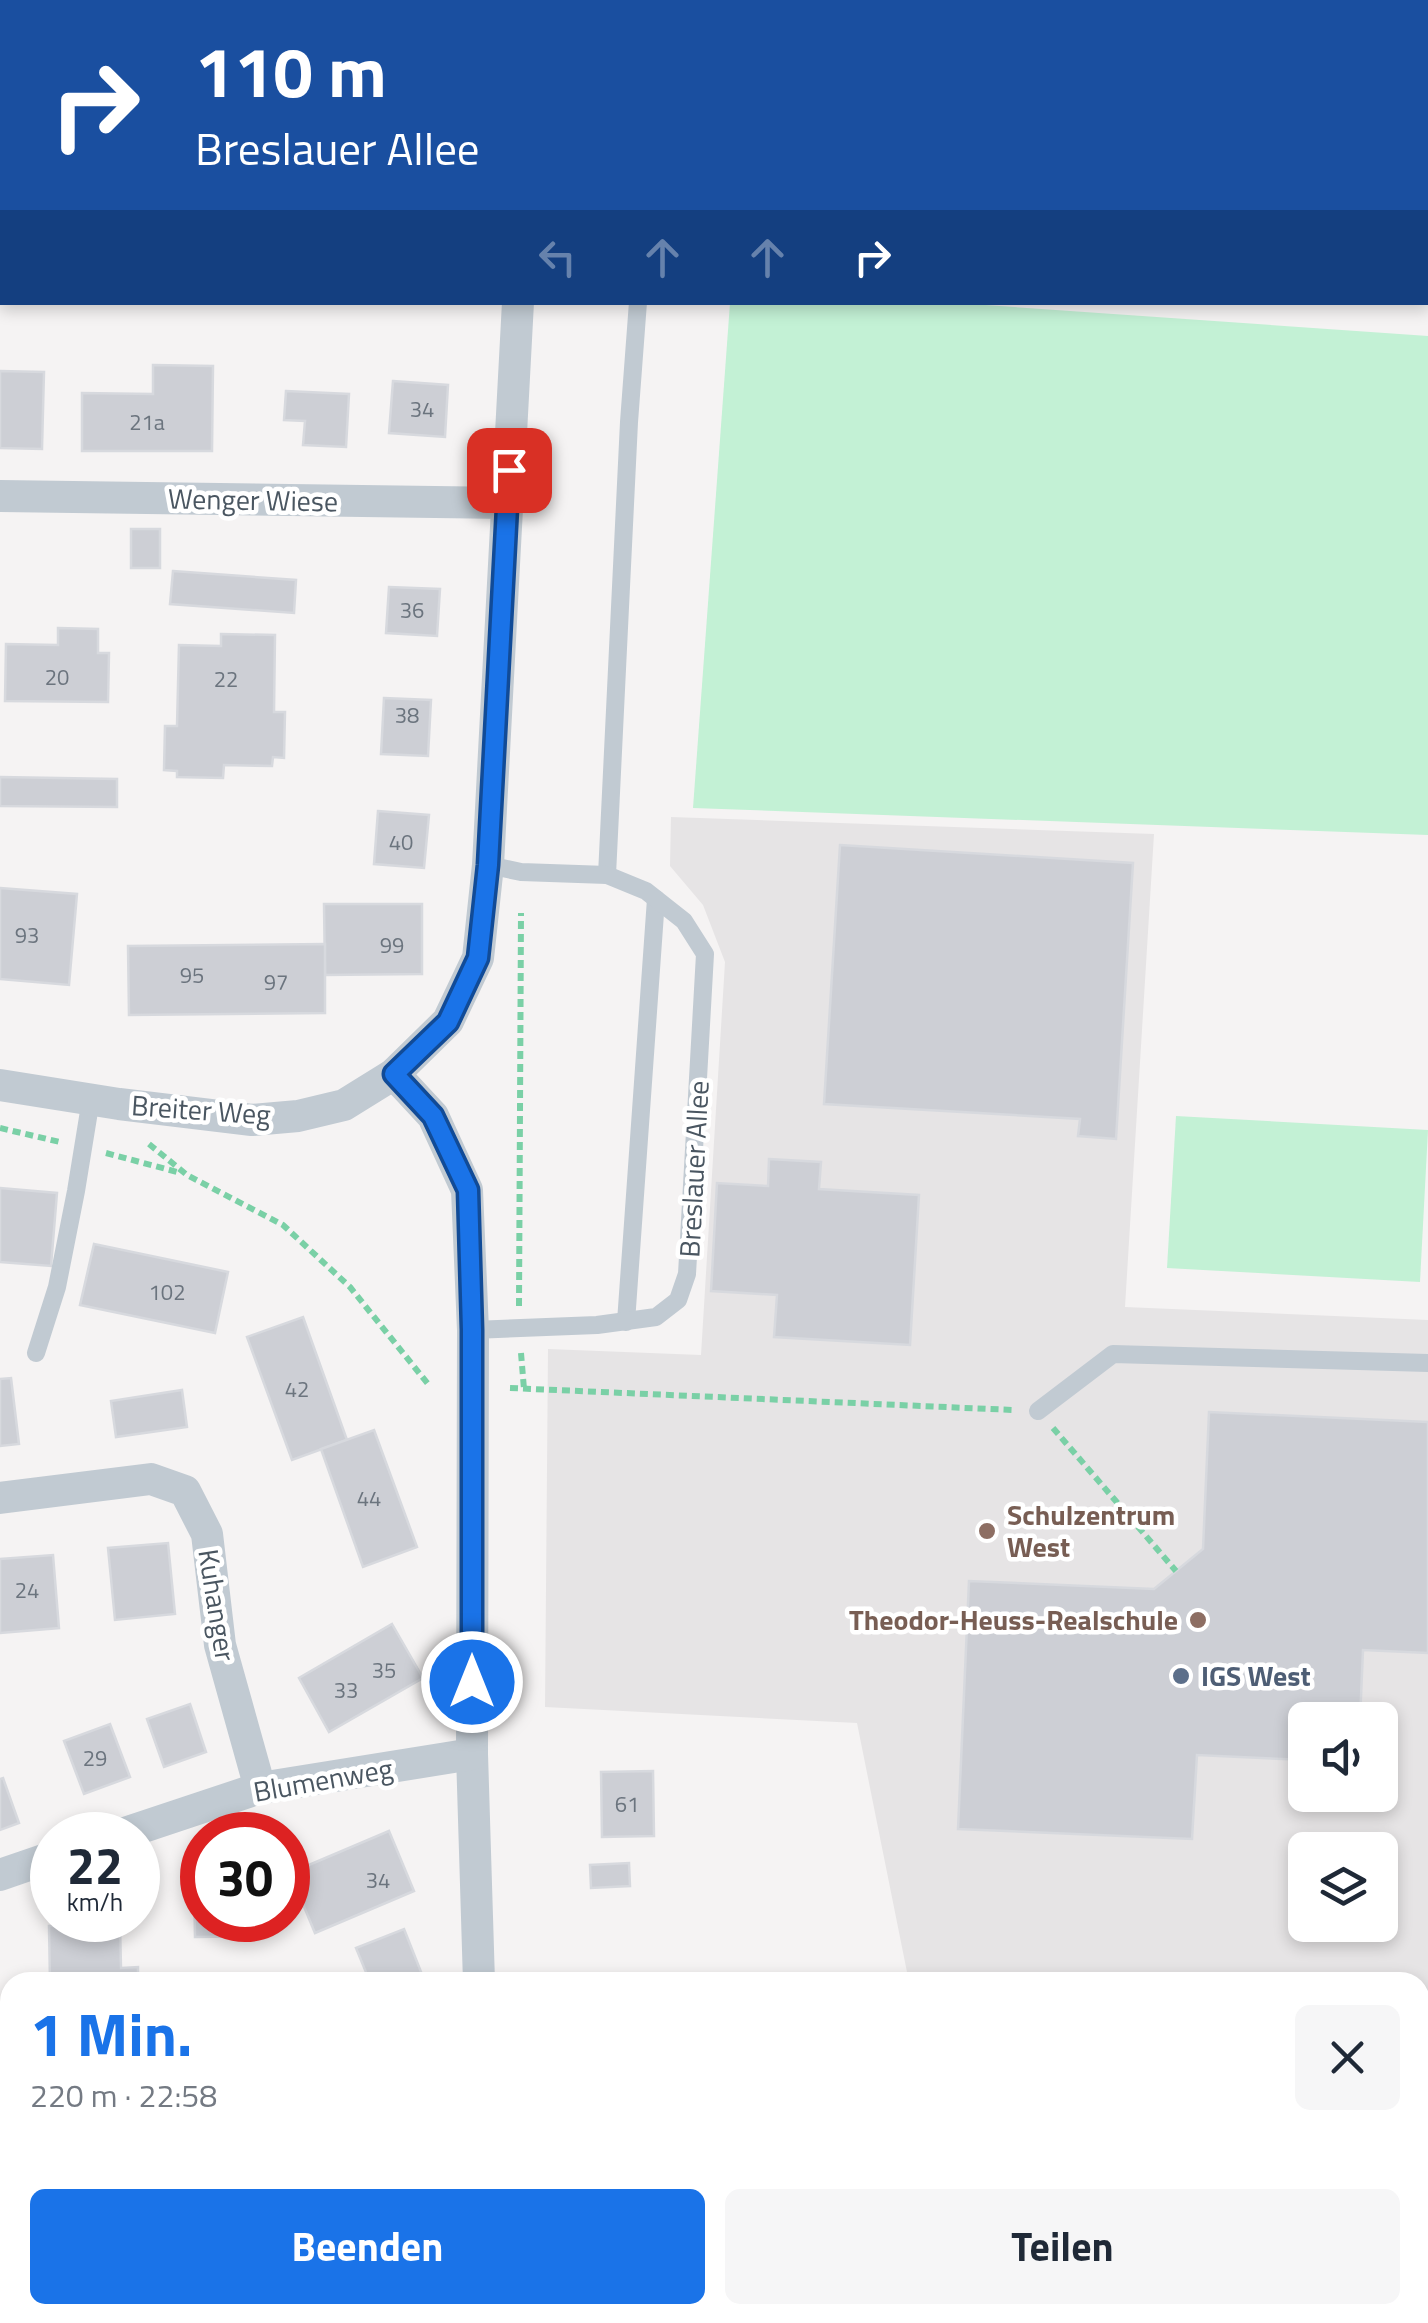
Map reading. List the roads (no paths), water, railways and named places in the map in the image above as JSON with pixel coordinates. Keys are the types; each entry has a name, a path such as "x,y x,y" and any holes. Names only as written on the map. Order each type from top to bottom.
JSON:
{"street":[{"path":"479,1972 472,1754 472,1330 468,1190 433,1116 394,1074 448,1022 478,958 488,865 518,305"},
{"name":"Wenger Wiese","path":"0,496 507,504"},
{"name":"Breiter Weg","path":"0,1085 252,1120 298,1116 344,1105 394,1074"},
{"name":"Kuhanger","path":"0,1498 151,1479 185,1492 207,1534 220,1645 260,1788"},
{"name":"Blumenweg","path":"160,1821 260,1788 472,1754"},
{"path":"0,1875 30,1865"}],"lane":[{"path":"608,875 628,422 638,305"},
{"name":"Breslauer Allee","path":"472,1330 626,1322 656,1317 678,1300 688,1274 704,954 684,921 646,892 608,875 521,872 488,865"},
{"path":"626,1322 656,899"},
{"path":"36,1353 57,1288 76,1191 105,1102"},
{"path":"1038,1412 1114,1354 1428,1363"}],"place":[{"name":"Schulzentrum West","path":"987,1531"},
{"name":"Theodor-Heuss-Realschule","path":"1198,1620"},
{"name":"IGS West","path":"1181,1676"}]}
